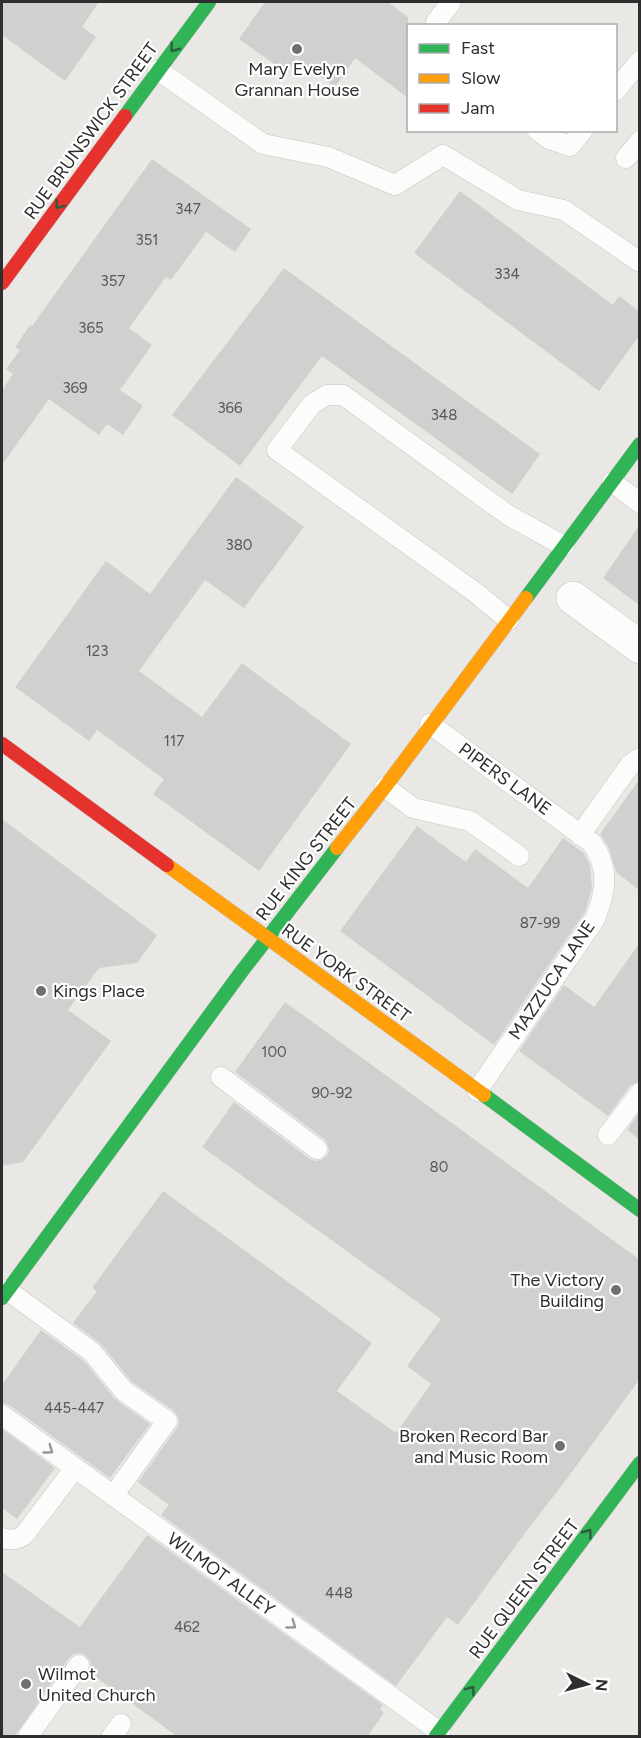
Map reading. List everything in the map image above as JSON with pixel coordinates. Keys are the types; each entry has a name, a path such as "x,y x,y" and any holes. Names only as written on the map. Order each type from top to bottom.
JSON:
{"main road":[{"name":"RUE BRUNSWICK STREET","path":"2,283 209,2"},
{"name":"RUE KING STREET","path":"4,1294 267,938 385,786 639,444"},
{"name":"RUE YORK STREET","path":"2,744 639,1210"},
{"name":"RUE QUEEN STREET","path":"438,1734 639,1463"}],"street":[{"path":"573,598 639,647"}],"lane":[{"path":"436,22 451,2"},
{"path":"617,88 639,61"},
{"path":"158,70 263,144 328,157 395,185 443,154 518,200 564,210 639,262"},
{"path":"540,132 549,139 570,146 581,132"},
{"path":"626,158 639,141"},
{"path":"509,620 476,593 277,450 312,404 327,395 343,395 508,515 564,546"},
{"path":"612,482 639,503"},
{"name":"PIPERS LANE","path":"430,724 580,835"},
{"path":"580,835 630,765 639,758"},
{"path":"385,786 413,808 470,822 519,856"},
{"name":"MAZZUCA LANE","path":"477,1091 595,919 605,886 604,866 592,843 580,835"},
{"path":"221,1077 317,1149"},
{"path":"608,1135 639,1093"},
{"path":"4,1294 92,1352 124,1390 166,1421 113,1496"},
{"name":"WILMOT ALLEY","path":"2,1415 438,1734"},
{"path":"2,1538 20,1538 25,1534 75,1468"},
{"path":"28,1737 79,1665"}],"building":[{"path":"2,2 99,2 82,27 96,37 65,81 2,35"},
{"path":"265,2 388,2 408,17 407,97 355,58 335,87 296,59 287,73 239,39"},
{"path":"152,159 251,229 235,252 206,232 171,280 166,277 129,328 152,345 120,390 143,406 123,435 107,424 99,435 49,399 2,465 2,391 13,374 6,369 20,350 15,347"},
{"path":"460,191 613,305 619,296 639,311 639,336 599,391 414,253"},
{"path":"284,268 540,454 512,494 322,356 240,466 172,415"},
{"path":"236,477 304,527 244,608 205,580 139,671 202,717 242,663 351,744 259,871 153,794 164,779 97,730 89,741 15,687 106,561 150,594"},
{"path":"639,526 639,605 603,578"},
{"path":"639,780 639,890 616,872 609,848 600,834"},
{"name":"Kings Place","path":"2,819 157,935 137,963 99,968 68,1010 111,1041 23,1162 2,1166"},
{"path":"417,826 466,862 475,849 528,888 563,838 584,853 590,866 592,888 585,912 494,1045 340,931"},
{"path":"639,944 639,1081 630,1086 608,1116 519,1051 564,985 594,1007"},
{"path":"285,1002 639,1259 639,1380 458,1625 447,1617 396,1686 161,1515 169,1505 138,1482 177,1428 178,1417 174,1411 132,1382 101,1344 73,1323 97,1291 92,1288 163,1191 372,1343 337,1391 396,1433 431,1384 407,1366 441,1319 202,1147 234,1102 310,1159 321,1160 327,1156 328,1145 324,1139 235,1072"},
{"path":"639,1113 639,1139 627,1130"},
{"path":"41,1330 84,1361 115,1399 150,1424 110,1478 9,1405 2,1403 2,1385"},
{"path":"2,1429 55,1468 17,1519 2,1508"},
{"path":"147,1535 383,1705 380,1709 384,1713 367,1737 178,1737 89,1672 90,1660 80,1653 69,1658 14,1737 2,1737 2,1572 80,1627"}],"traffic: fast":[{"path":"125,116 209,2"},
{"path":"526,598 640,444"},
{"path":"2,1298 242,971 337,848"},
{"path":"484,1095 640,1210"},
{"path":"436,1736 640,1463"}],"traffic: slow":[{"path":"337,848 526,598"},
{"path":"167,865 484,1095"}],"traffic: jam":[{"path":"2,283 125,116"},
{"path":"2,744 167,865"}],"place":[{"name":"Mary Evelyn Grannan House","path":"297,49"},
{"name":"Kings Place","path":"41,991"},
{"name":"The Victory Building","path":"616,1290"},
{"name":"Broken Record Bar and Music Room","path":"560,1446"},
{"name":"Wilmot United Church","path":"26,1684"}]}
